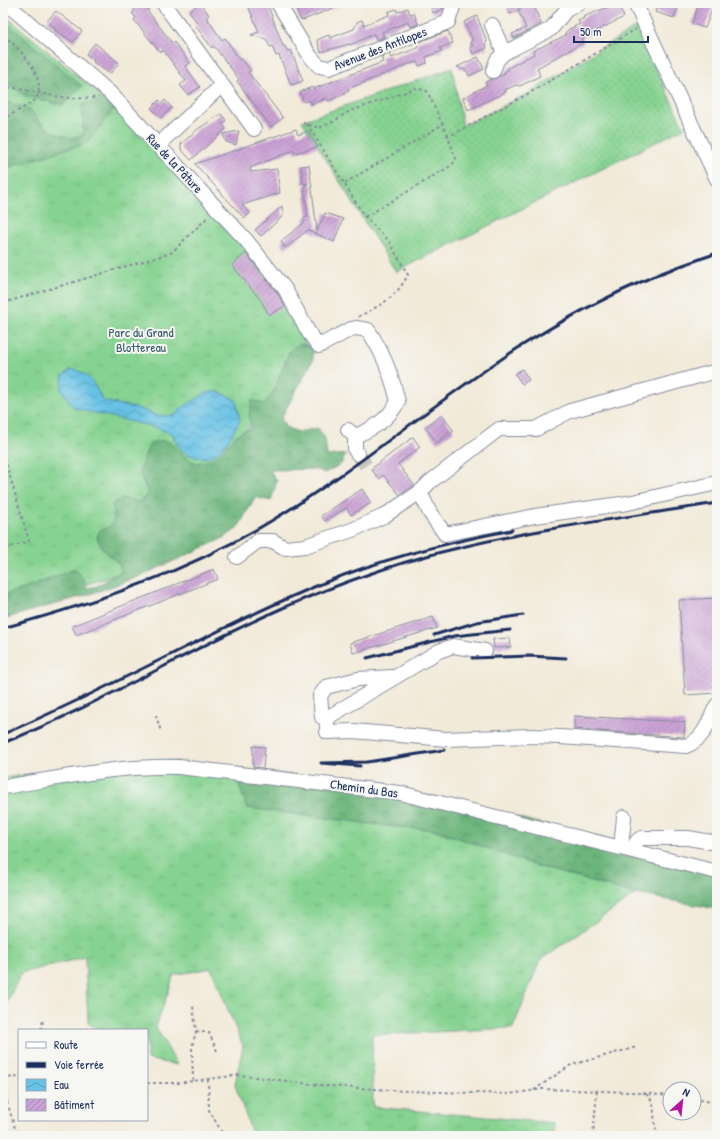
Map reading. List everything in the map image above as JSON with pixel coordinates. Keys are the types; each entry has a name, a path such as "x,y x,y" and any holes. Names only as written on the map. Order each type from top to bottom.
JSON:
{"street":[{"name":"Rue de la Pâture","path":"6,3 110,93 217,208 246,240 285,289 309,333 319,346 356,328"},
{"path":"163,3 254,129"},
{"name":"Avenue des Antilopes","path":"278,3 310,56 319,66 329,68 448,22 454,3"},
{"path":"494,71 497,60 504,53 551,30 566,10 579,3"},
{"path":"635,3 717,179"},
{"path":"492,25 504,53"},
{"path":"158,144 222,85"},
{"path":"356,328 368,330 379,347 393,380 398,402 390,416 367,431 352,433 355,450 358,454"},
{"path":"237,557 258,541 273,541 285,548 305,546 384,516 420,492 430,482 499,429 536,429 570,411 717,371"},
{"path":"420,492 430,513 445,534 535,516 628,503 717,483"},
{"path":"485,650 460,647 445,648 330,716 328,719 327,732 353,731 446,739 553,736 686,746 694,743 704,733 717,704"},
{"path":"328,719 322,716 320,696 326,687 358,678 396,677"},
{"name":"Chemin du Bas","path":"3,787 123,768 179,767 400,793 717,872"},
{"path":"624,818 627,849"},
{"path":"627,849 642,838 688,838 717,843"}],"path":[{"path":"447,134 453,134 535,90 646,24"},
{"path":"3,36 14,44 26,57 39,82 39,92 32,103 12,112 3,119"},
{"path":"3,84 9,87 83,100 110,93"},
{"path":"3,90 9,87"},
{"path":"303,123 319,128 333,122 348,112 417,88 427,91 447,134 456,159 452,164 365,217"},
{"path":"307,124 365,217 389,241 408,275 400,290 392,298 358,317 356,328"},
{"path":"344,183 442,125"},
{"path":"3,303 171,253 217,208"},
{"path":"3,453 29,541 3,549"},
{"path":"156,716 161,732"},
{"path":"193,1006 196,1031 192,1048 193,1081"},
{"path":"42,1029 43,1020"},
{"path":"196,1031 209,1033 217,1051"},
{"path":"533,1091 571,1065 638,1047"},
{"path":"148,1083 178,1083 244,1075 327,1086 406,1091 510,1094 533,1091 597,1091 662,1095"},
{"path":"3,1078 18,1077"},
{"path":"6,1078 7,1102 15,1128 21,1136"},
{"path":"208,1079 209,1110 224,1136"},
{"path":"593,1136 597,1091"},
{"path":"645,1093 652,1099 654,1106 654,1122 660,1136"},
{"path":"702,1101 717,1103"},
{"path":"3,1106 7,1102"}],"green space":[{"name":"Parc du Grand Blottereau","path":"3,14 115,107 234,236 277,291 305,342 305,348 150,565 3,609"},
{"path":"3,20 82,86 63,105 25,96 3,79"},
{"path":"636,27 684,128 396,272 302,121 452,68 463,126 529,93"},
{"path":"105,98 115,107 87,143 3,169 3,107 7,102 30,109 38,120 51,131 69,138 83,135 82,105"},
{"path":"299,344 312,346 313,360 281,418 285,427 298,432 318,428 325,438 327,456 346,454 341,464 325,473 314,469 270,470 277,481 271,501 255,497 238,528 224,538 136,578 87,595 3,619 3,595 24,589 75,569 83,578 87,588 97,586 122,571 119,564 102,548 97,537 100,530 105,529 113,521 114,513 112,504 123,498 138,502 146,498 147,491 139,472 146,452 152,442 163,441 171,443 194,462 210,460 215,457 236,436 251,428 249,415 252,400 264,404 272,395 289,352"},
{"path":"143,760 187,762 388,826 437,830 537,866 636,894 540,960 513,1028 372,1035 373,1107 554,1123 556,1136 253,1136 235,1085 243,1046 211,968 174,975 156,1027 177,1065 148,1059 148,1029 97,1029 88,1023 85,957 21,973 3,1010 3,778 116,762"},
{"path":"233,769 375,783 717,866 717,909 636,894 537,866 436,830 388,826 247,808"}],"water":[{"path":"71,369 83,373 91,380 103,401 140,409 158,416 175,415 182,408 206,393 217,391 236,400 240,421 221,450 215,455 199,458 184,451 179,446 173,434 154,427 74,408 61,389 63,376"}],"building":[{"path":"129,3 146,3 150,8 147,10 172,43 174,42 190,63 185,66 200,87 188,95 180,85 186,81 163,50 160,52 134,20 136,18 132,13 135,11"},
{"path":"200,3 209,15 206,17 222,40 225,38 240,60 242,59 251,71 248,72 283,118 271,127 237,81 239,79 214,46 212,48 195,25 197,23 189,11"},
{"path":"247,3 267,3 283,46 285,46 287,51 291,50 303,81 291,85 279,55 276,56 272,46 270,47 266,39 251,35 259,32"},
{"path":"300,3 344,4 303,20 300,19 294,5"},
{"path":"429,3 442,3 443,9 433,13"},
{"path":"508,3 519,3 518,11 510,14 507,7"},
{"path":"533,3 541,24 514,38 512,34 526,28 518,10"},
{"path":"658,3 668,3 678,7 674,18 655,12"},
{"path":"699,3 714,3 705,28 692,24"},
{"path":"613,5 614,7 618,5 624,17 582,38 584,42 537,68 540,76 520,86 516,85 505,90 506,92 468,110 463,98 487,85 485,82 505,74 504,72 508,70 508,68 534,54 533,51 566,35 565,33 569,29 580,24 578,21 584,18 583,17"},
{"path":"408,8 410,14 414,13 418,24 410,27 408,22 382,32 384,37 376,40 374,34 350,45 349,44 321,52 317,40 329,35 330,38 354,29 357,22 362,20 364,25 389,15 388,12 396,9 397,12"},
{"path":"56,11 82,31 73,42 54,29 55,28 47,21"},
{"path":"477,16 487,42 485,44 487,48 473,54 470,47 473,46 470,42 473,40 464,22"},
{"path":"448,31 453,43 440,48 442,51 426,57 427,63 419,66 417,62 409,64 348,89 349,91 345,92 345,94 328,101 327,98 311,104 310,100 304,102 300,92 312,87 313,89 383,62 381,57 389,54 391,58 418,48 416,43"},
{"path":"95,43 119,63 110,74 93,62 94,60 86,54"},
{"path":"478,57 484,69 469,76 467,71 457,67"},
{"path":"159,100 162,103 165,100 172,108 161,118 151,108"},
{"path":"221,114 226,120 223,124 226,129 191,160 181,149 181,144 198,129"},
{"path":"296,129 298,135 308,131 318,147 295,153 294,150 250,168 251,172 277,169 280,193 242,205 250,213 244,218 195,164"},
{"path":"239,131 236,145 226,142 223,134"},
{"path":"309,165 317,231 325,213 343,219 334,242 308,230 285,248 281,241 305,222 303,218 308,217 304,187 308,183 303,184 301,166"},
{"path":"282,206 283,216 261,236 255,230"},
{"path":"246,253 278,294 285,306 269,315 262,302 232,265"},
{"path":"522,369 529,380 522,384 515,374"},
{"path":"442,415 454,431 437,443 425,427"},
{"path":"413,437 420,447 398,464 414,485 400,495 383,475 379,479 371,469"},
{"path":"362,489 371,503 351,515 346,508 325,521 321,516"},
{"path":"214,569 218,579 76,635 72,626"},
{"path":"717,598 717,693 685,695 679,600"},
{"path":"433,617 437,628 353,653 350,643"},
{"path":"510,638 511,647 494,648 493,639"},
{"path":"574,716 685,722 684,737 574,729"},
{"path":"253,746 265,747 263,768 253,767"}],"tunnel":[{"path":"358,454 369,470"}],"railway":[{"path":"3,628 107,596 141,584 207,556 271,521 304,500 337,478 464,385 544,332 589,307 636,284 717,253"},
{"path":"3,743 80,709 267,615 306,598 381,570 419,558 522,534 717,503"},
{"path":"3,734 84,697 245,618 348,573 394,558 512,530"},
{"path":"434,635 477,622 523,615"},
{"path":"367,658 454,636 510,630"},
{"path":"472,658 529,656 566,658"},
{"path":"360,766 321,763 367,762 444,750"}]}
